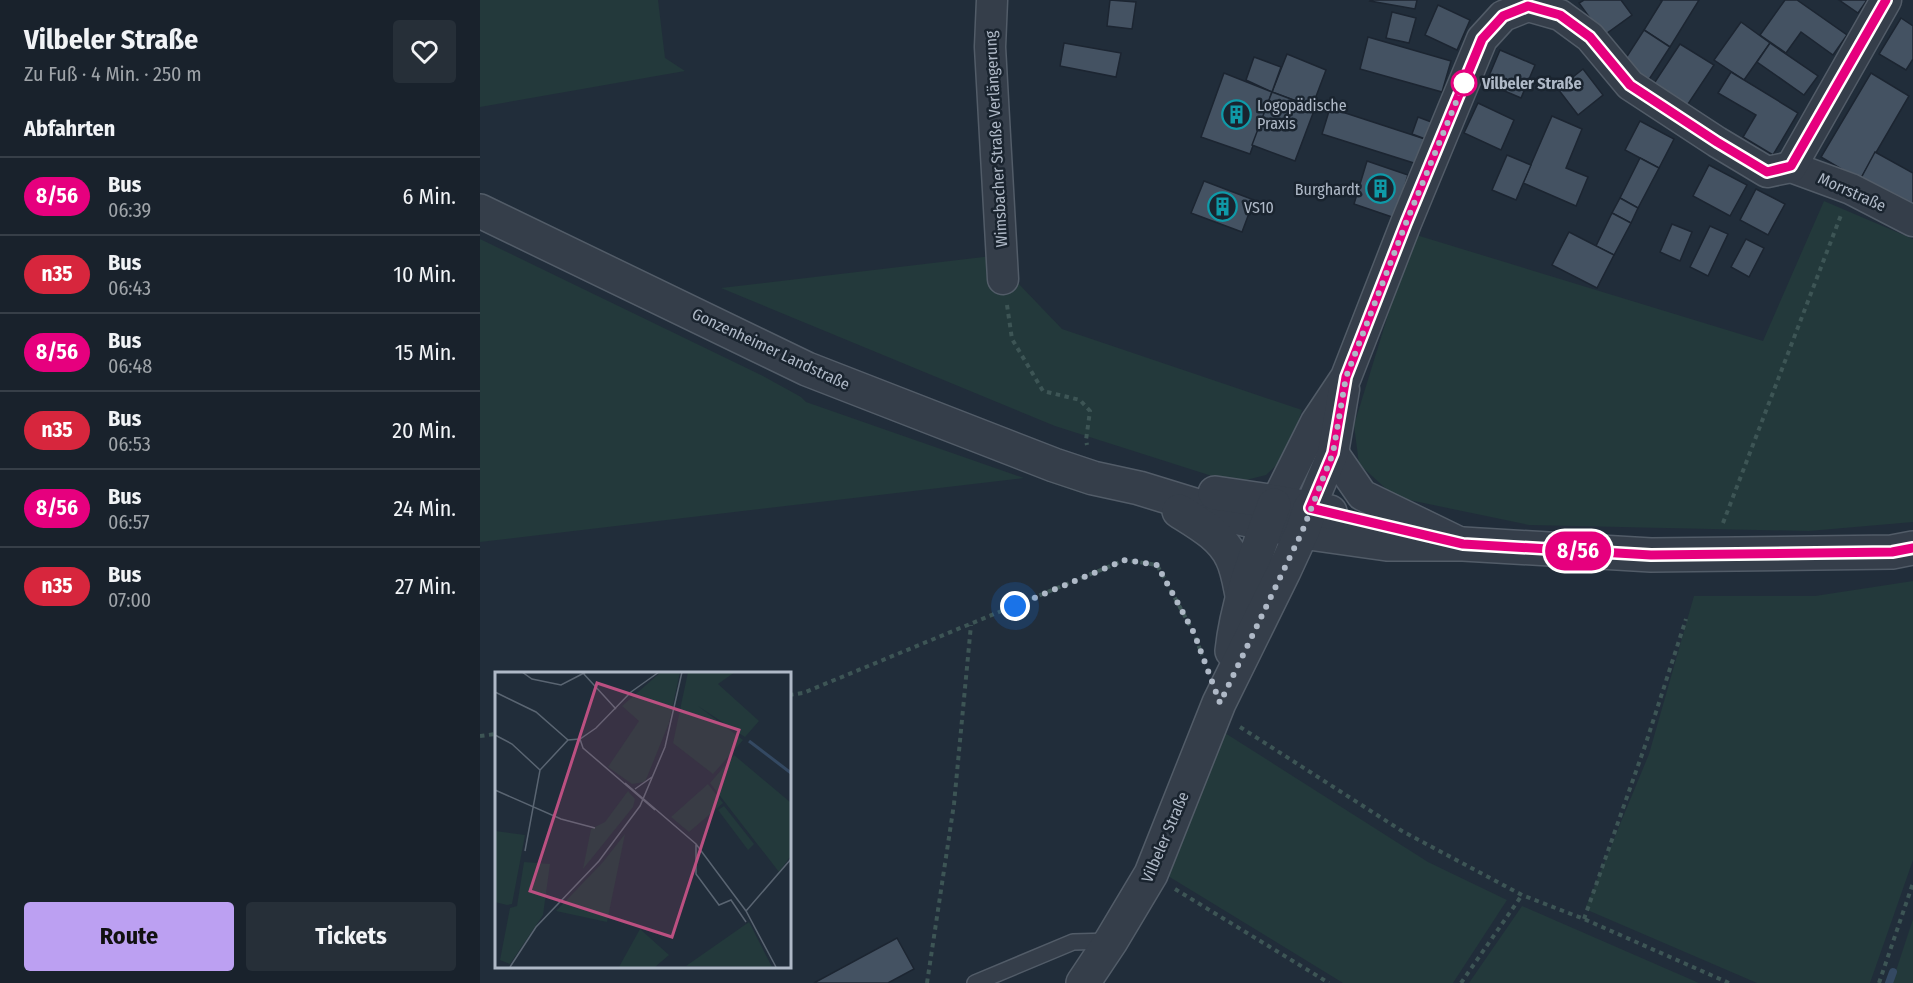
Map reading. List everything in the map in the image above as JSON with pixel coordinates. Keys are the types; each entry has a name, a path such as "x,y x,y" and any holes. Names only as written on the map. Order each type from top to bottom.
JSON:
{"street":[{"name":"Wimsbacher Straße Verlängerung","path":"992,0 990,47 1003,279"},
{"path":"1791,166 1886,0"},
{"name":"Morrstraße","path":"1527,3 1560,15 1590,37 1630,85 1767,172 1791,166 1851,189 1913,221"},
{"name":"Vilbeler Straße","path":"1083,983 1151,874 1224,693 1306,520 1333,453 1346,377 1406,223 1482,39 1503,16 1527,3"},
{"name":"Gonzenheimer Landstraße","path":"480,211 807,369 1054,465 1230,516 1271,513 1306,520 1387,544 1463,544 1651,555 1892,552 1913,548"},
{"name":"Vilbeler Straße","path":"1224,693 1243,600 1271,513 1316,422 1346,377"},
{"path":"1333,453 1362,495 1463,544"},
{"path":"1139,488 1197,522 1218,538 1232,557 1243,600"}],"lane":[{"path":"975,983 1073,942 1111,941"}],"path":[{"path":"1723,523 1851,189"},
{"path":"1003,279 1012,339 1043,391 1080,400 1090,411 1086,440 1093,478"},
{"path":"790,695 803,693 1125,560 1157,565 1241,728 1402,831 1522,895 1584,919 1730,983"},
{"path":"1584,919 1646,743 1686,619"},
{"path":"927,983 954,804 971,625"},
{"path":"480,736 495,734"},
{"path":"1151,874 1329,983"},
{"path":"1879,983 1913,883"},
{"path":"1461,983 1522,895"}],"green space":[{"path":"480,0 658,0 665,58 685,71 480,107"},
{"path":"1824,201 1913,239 1913,522 1809,531 1529,525 1395,497 1359,464 1354,425 1413,234 1763,341"},
{"path":"480,239 763,376 806,402 1024,478 480,542"},
{"path":"992,256 1062,329 1302,410 1287,455 1266,475 1242,481 1212,476 1055,426 721,288"},
{"path":"1913,581 1913,860 1870,983 1757,983 1585,909 1649,754 1694,596 1815,596"},
{"path":"1225,733 1428,862 1507,900 1453,983 1343,983 1168,876"},
{"path":"1522,906 1699,983 1469,983"},
{"path":"1913,919 1913,983 1892,983"}],"building":[{"path":"1110,0 1136,2 1132,29 1107,26"},
{"path":"1371,0 1417,0 1415,9"},
{"path":"1584,0 1621,0 1632,15 1603,36 1579,3"},
{"path":"1660,0 1699,0 1670,47 1644,30 1662,1"},
{"path":"1785,0 1797,0 1847,35 1833,55 1801,32 1786,53 1760,35"},
{"path":"1839,0 1867,0 1858,13"},
{"path":"1438,5 1470,20 1457,50 1425,35"},
{"path":"1392,12 1416,18 1409,43 1386,38"},
{"path":"1901,18 1913,26 1913,59 1906,70 1879,54"},
{"path":"1741,22 1770,43 1744,80 1714,60"},
{"path":"1644,30 1670,47 1648,81 1622,64"},
{"path":"1368,37 1451,61 1442,92 1360,69"},
{"path":"1064,43 1121,53 1116,77 1060,66"},
{"path":"1770,43 1818,76 1804,95 1757,62"},
{"path":"1680,44 1714,65 1686,107 1653,85"},
{"path":"1500,50 1535,65 1521,98 1486,83"},
{"path":"1287,54 1326,70 1312,107 1272,92"},
{"path":"1254,57 1281,67 1272,92 1246,80"},
{"path":"1583,69 1603,95 1578,115 1558,89"},
{"path":"1731,72 1798,113 1773,155 1743,137 1756,115 1718,93"},
{"name":"Logopädische Praxis","path":"1224,73 1272,92 1250,154 1201,137"},
{"path":"1871,73 1909,96 1860,180 1821,157"},
{"path":"1272,92 1315,108 1295,161 1252,145"},
{"path":"1478,103 1514,120 1501,150 1464,133"},
{"path":"1330,108 1428,140 1417,164 1322,134"},
{"path":"1552,116 1582,129 1566,168 1588,177 1576,206 1523,183"},
{"path":"1418,117 1434,123 1428,140 1412,134"},
{"path":"1640,121 1674,139 1659,168 1625,150"},
{"path":"1875,152 1913,173 1913,210 1860,180"},
{"path":"1507,155 1531,165 1516,200 1492,190"},
{"path":"1640,158 1659,168 1638,208 1620,198"},
{"name":"Burghardt","path":"1367,161 1408,175 1395,218 1354,204"},
{"path":"1709,165 1747,185 1730,216 1693,196"},
{"name":"VS10","path":"1204,181 1254,200 1242,232 1191,213"},
{"path":"1756,189 1785,204 1768,235 1740,220"},
{"path":"1620,198 1638,208 1631,223 1612,213"},
{"path":"1612,213 1631,223 1614,255 1596,246"},
{"path":"1672,224 1692,232 1680,261 1660,252"},
{"path":"1710,226 1728,234 1708,276 1690,267"},
{"path":"1569,232 1614,255 1597,288 1552,265"},
{"path":"1746,239 1764,248 1749,277 1731,267"},
{"path":"897,938 914,969 888,983 814,983"}],"waterway":[{"path":"1889,983 1893,972"}],"bus line":[{"name":"8/56","path":"1886,0 1791,166 1767,172 1630,85 1590,37 1560,15 1528,6 1503,16 1482,39 1406,223 1346,377 1333,453 1310,508 1463,544 1651,555 1892,552 1913,548"}],"place":[{"name":"Vilbeler Straße","path":"1464,83"},
{"name":"Logopädische Praxis","path":"1236,114"},
{"name":"Burghardt","path":"1381,189"},
{"name":"VS10","path":"1223,207"}],"route":[{"path":"1015,606 1125,560 1157,565 1194,633 1220,703 1302,532 1333,453 1346,377 1464,83"}]}
